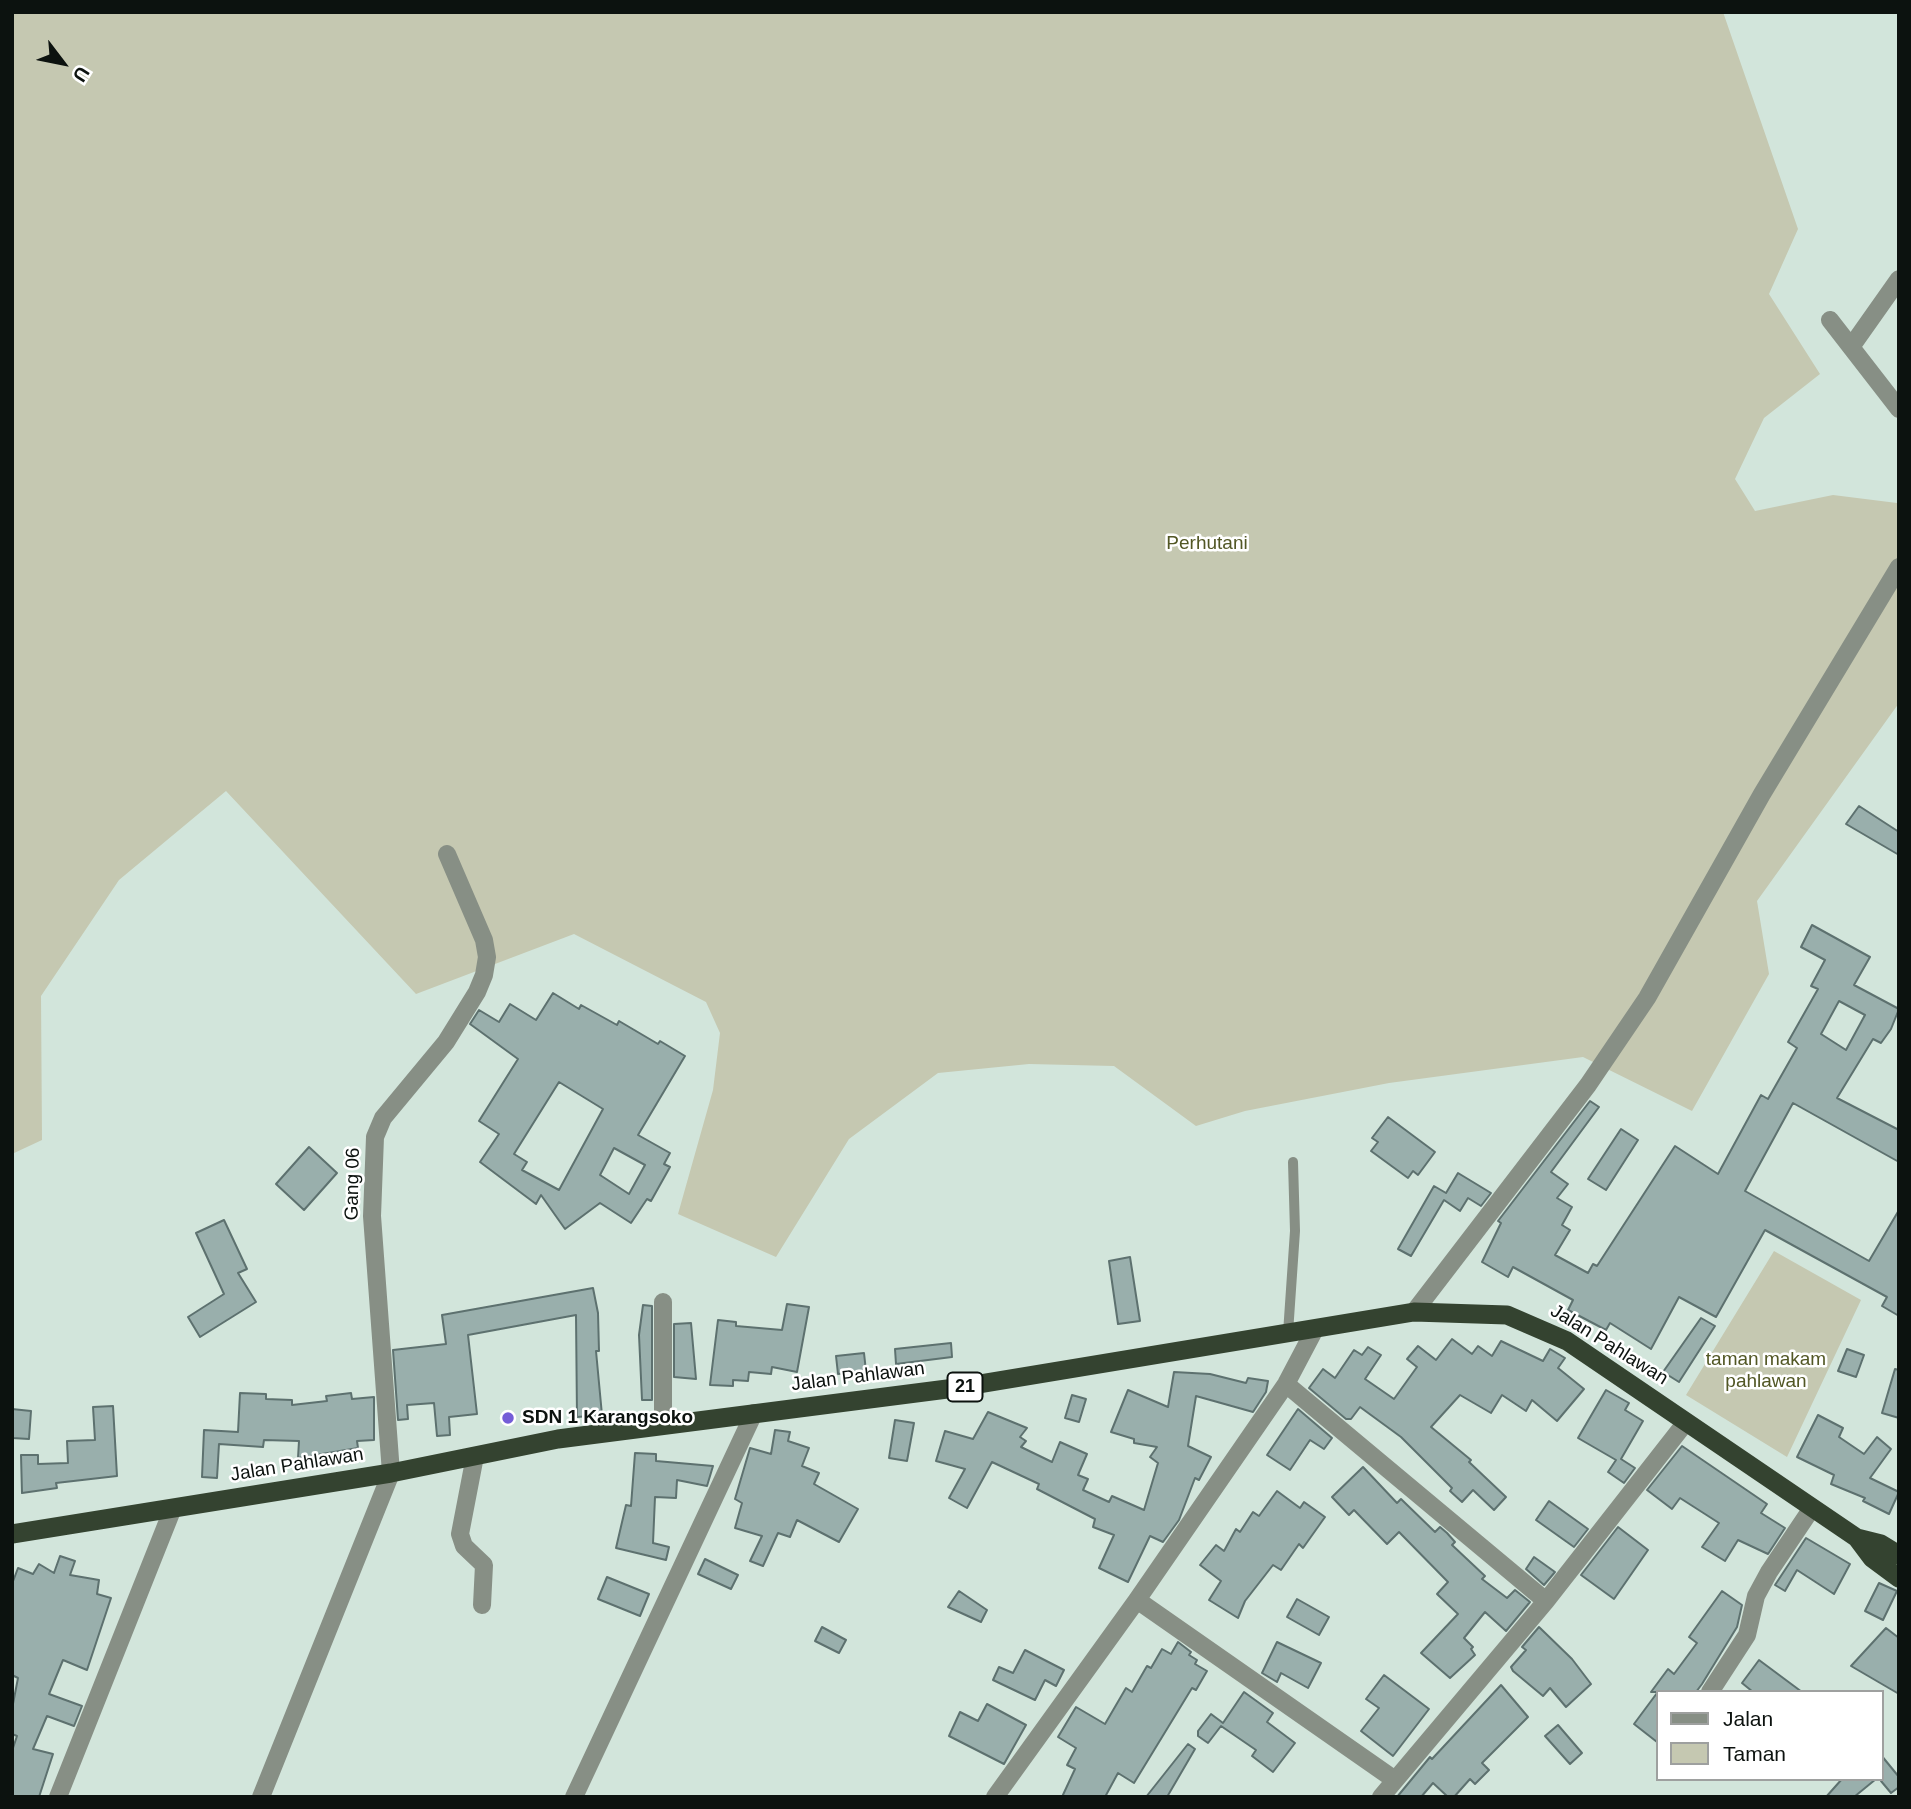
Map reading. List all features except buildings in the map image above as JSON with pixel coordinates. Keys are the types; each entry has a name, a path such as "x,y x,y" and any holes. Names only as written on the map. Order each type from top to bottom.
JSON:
{"highway":[{"name":"Jalan Pahlawan","path":"12,1534 390,1473 558,1439 955,1388 1414,1312 1507,1315 1534,1324 1567,1341 1857,1538"},
{"name":"21","path":"1857,1538 1881,1544 1899,1555"},
{"name":"21","path":"1857,1538 1872,1558 1898,1576"}],"street":[{"path":"1851,347 1899,279"},
{"path":"1830,320 1899,409"},
{"path":"1414,1312 1588,1084 1647,998 1762,794 1899,567"},
{"name":"Gang 06","path":"390,1473 372,1216 375,1138 383,1118 446,1042 477,992 484,975 486,957 484,940 447,854"},
{"path":"663,1302 663,1425"},
{"path":"995,1797 1137,1600 1286,1384 1315,1329"},
{"path":"1286,1384 1546,1601"},
{"path":"573,1797 754,1413"},
{"path":"1381,1797 1546,1601 1686,1422"},
{"path":"475,1456 460,1534 464,1546 484,1566 482,1605"},
{"path":"261,1797 390,1473"},
{"path":"1711,1690 1747,1635 1756,1596 1769,1572 1812,1507"},
{"path":"58,1797 173,1508"},
{"path":"1137,1600 1395,1780"}],"lane":[{"path":"1287,1334 1295,1231 1293,1162"}],"green space":[{"name":"Perhutani","path":"12,12 1723,12 1798,229 1769,294 1820,374 1764,418 1735,479 1755,511 1833,495 1897,503 1899,703 1757,901 1769,974 1692,1111 1583,1057 1389,1083 1245,1111 1196,1126 1114,1066 1029,1064 938,1073 849,1139 776,1257 678,1214 713,1090 720,1033 706,1002 574,934 416,994 226,791 119,880 41,996 42,1140 12,1154"},
{"name":"taman makam pahlawan","path":"1774,1251 1861,1300 1787,1457 1686,1395"}],"place":[{"name":"SDN 1 Karangsoko","path":"508,1418"}]}
